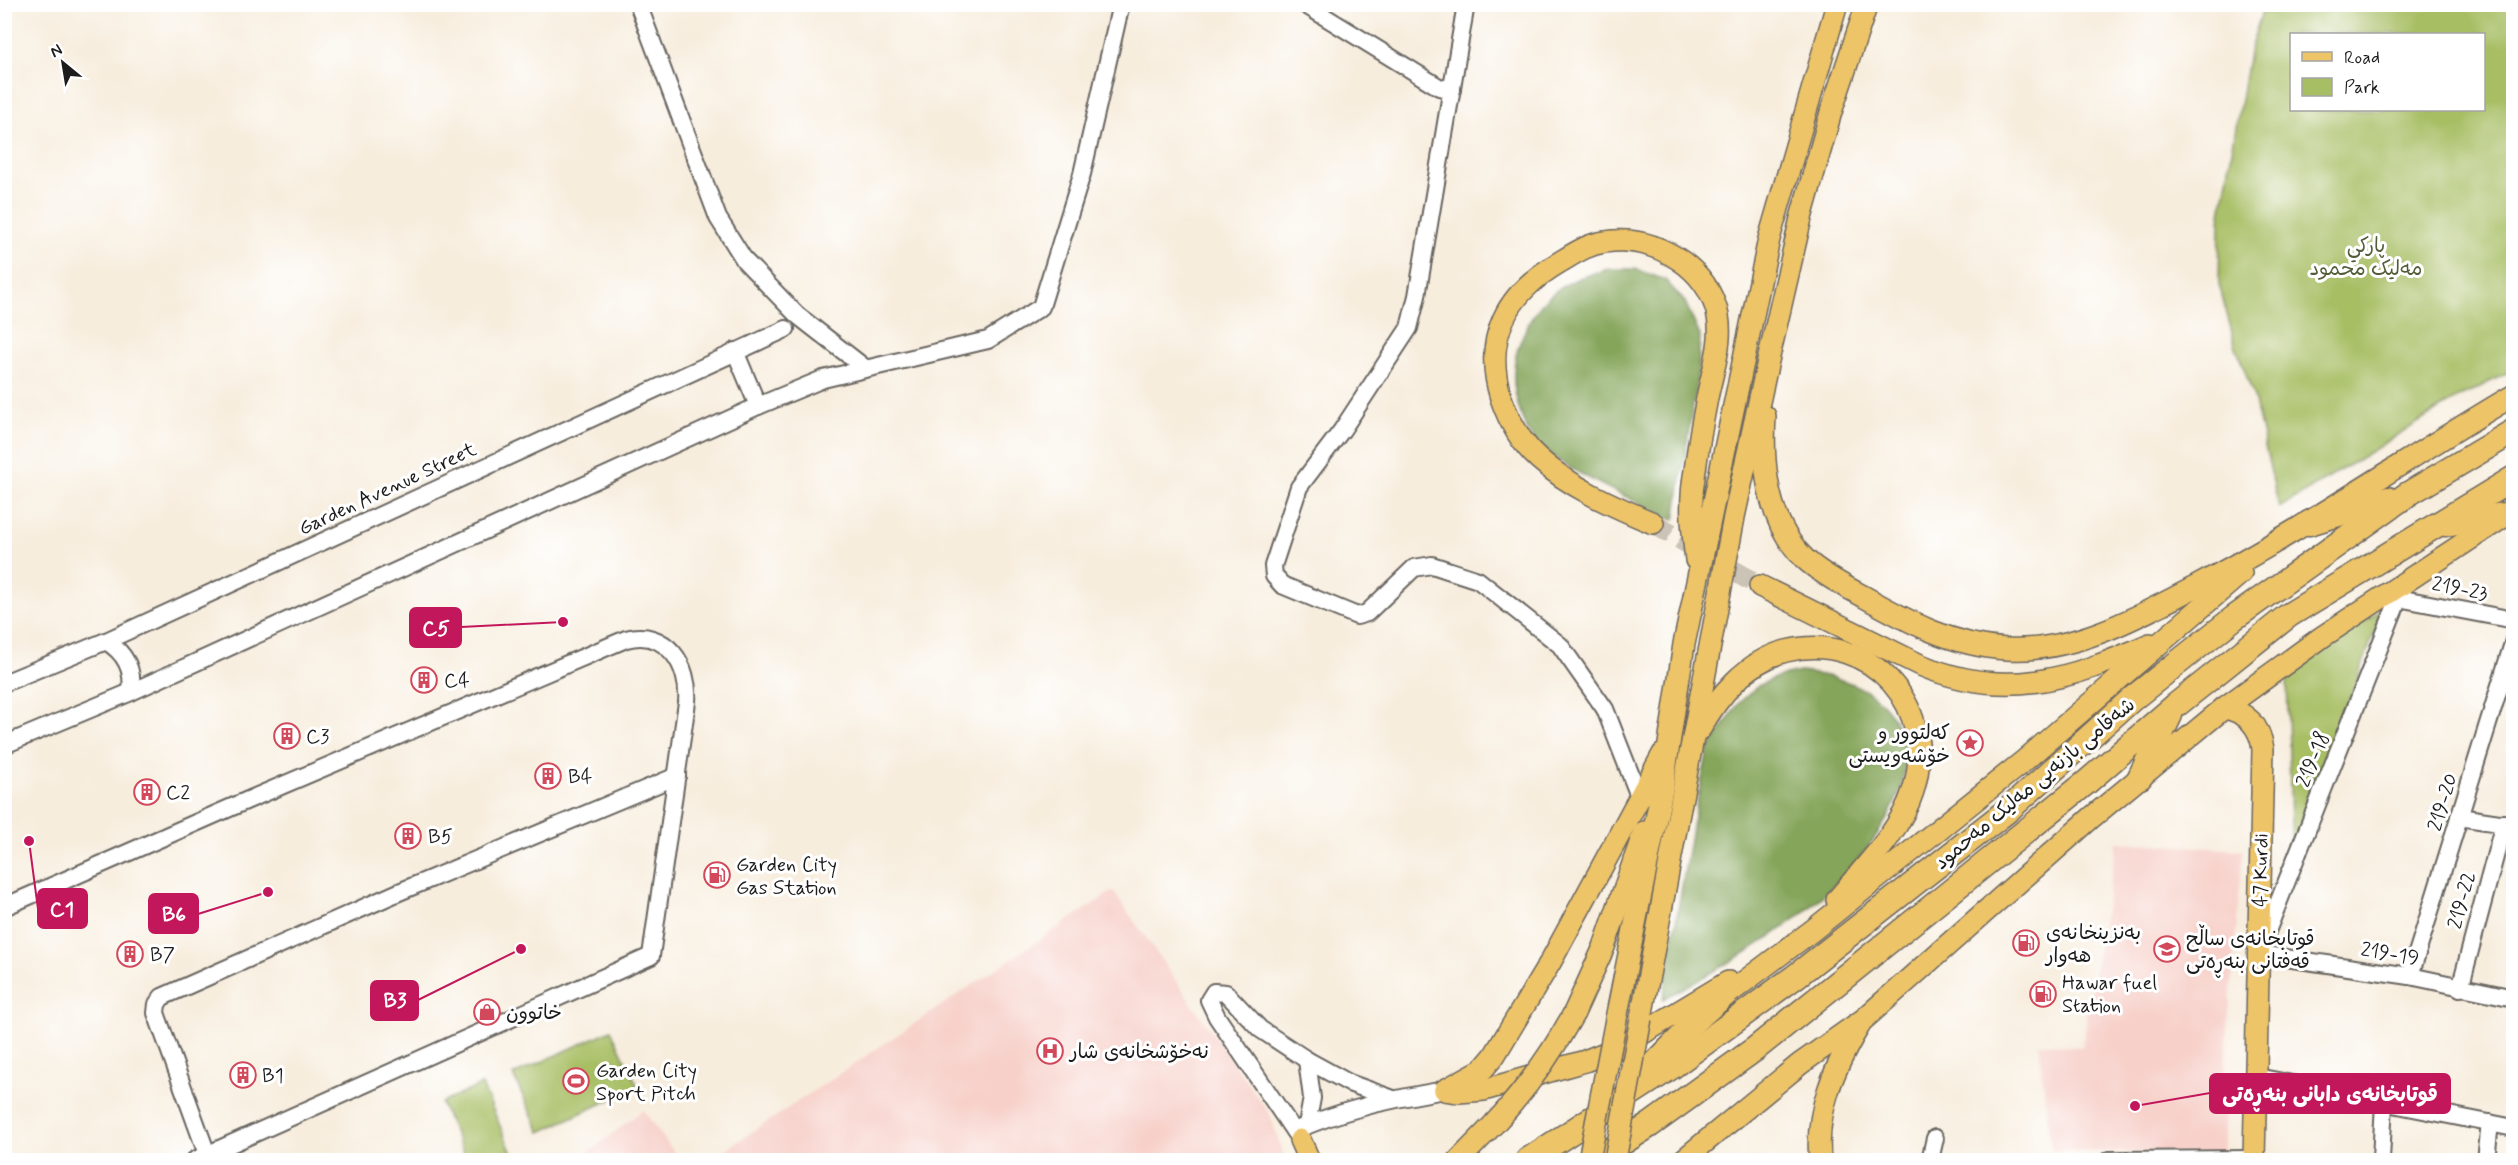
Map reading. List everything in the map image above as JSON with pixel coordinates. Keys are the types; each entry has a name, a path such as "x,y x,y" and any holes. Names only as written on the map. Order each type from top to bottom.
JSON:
{"highway":[{"name":"شەقامی بازنەیی مەلیک مەحمود","path":"1528,1161 1670,1068 1796,976 2008,810 2132,699 2234,618 2408,494 2514,431"},
{"name":"شەقامی بازنەیی مەلیک مەحمود","path":"1595,1161 1650,1125 1755,1049 2087,782 2175,706 2289,615 2514,478"},
{"path":"2309,522 2408,494"},
{"path":"2434,525 2508,513"},
{"path":"2140,777 2175,706"}],"main road":[{"path":"1588,1161 1659,806 1684,644 1769,239 1837,4"},
{"path":"1615,1161 1734,517 1795,243 1831,112 1867,4"},
{"path":"1769,239 1795,243"},
{"path":"1653,523 1606,502 1566,479 1539,459 1519,438 1505,410 1496,381 1498,334 1506,310 1538,274 1581,249 1606,242 1633,243 1665,251 1695,272 1715,304 1720,340 1704,413 1690,511 1698,577"},
{"path":"1768,361 1765,423 1769,492 1779,520 1804,558 1843,585 1908,621 1956,641 1990,648 2034,648 2100,633 2140,616 2223,572 2309,522 2514,394"},
{"path":"1683,1161 1800,1064 1864,1019 2140,777 2224,708 2312,644 2402,589 2508,513"},
{"path":"1613,1105 1688,1028 2033,754 2252,565 2309,522"},
{"path":"1760,586 1943,675 1989,683 2013,685 2055,680 2103,665 2167,637"},
{"path":"1693,743 1705,720 1735,682 1754,665 1785,652 1804,648 1843,651 1878,668 1905,700 1919,736 1920,754 1912,792 1891,832 1813,930"},
{"name":"47 Kurdi","path":"2224,708 2241,713 2248,718 2262,740 2254,1160"},
{"path":"1444,1090 1482,1069 1494,1056 1551,961 1669,743"},
{"path":"1460,1161 1515,1102 1540,1068 1574,1013 1604,947 1634,854 1659,806"},
{"path":"1444,1090 1459,1092 1484,1090 1585,1061 1620,1047 1711,992 1772,959"},
{"path":"1820,1161 1818,1141 1826,1093 1842,1054 1864,1019"},
{"path":"1300,1132 1308,1161"}],"street":[{"path":"638,4 718,218 745,261 797,315 865,368"},
{"path":"4,745 131,692 758,406 823,379 988,340 1041,307 1082,174 1121,4"},
{"path":"1304,4 1439,87 1452,90"},
{"path":"1466,4 1417,296 1409,328 1342,430 1299,487 1273,566 1274,576 1282,585 1356,616 1367,613 1414,568 1422,565 1432,565 1478,580 1560,645 1605,709 1639,796"},
{"name":"Garden Avenue Street","path":"4,683 106,641 786,329"},
{"path":"735,351 758,406"},
{"name":"219-23","path":"2402,589 2514,620"},
{"name":"219-18","path":"2258,954 2402,589"},
{"path":"4,907 259,795 636,636 654,638 676,658 685,675 687,702 677,776 651,956 201,1157 156,1013 157,1005 162,997 388,897 677,776"},
{"name":"219-20","path":"2410,976 2514,640"},
{"path":"106,641 118,649 128,665 132,683 131,692"},
{"path":"2459,817 2509,824"},
{"name":"219-22","path":"2460,988 2509,824"},
{"name":"219-19","path":"2258,954 2410,976 2514,998"},
{"path":"1300,1132 1217,1017 1209,1004 1211,994 1218,990 1226,993 1240,1011 1260,1029 1307,1060 1349,1083 1394,1099"},
{"path":"1300,1132 1312,1098 1307,1060"},
{"path":"2257,1077 2514,1128"},
{"path":"1300,1132 1350,1110 1444,1090"},
{"path":"2381,1161 2384,1101"},
{"path":"2487,1161 2490,1123"},
{"path":"1930,1161 1935,1138"},
{"path":"2109,1161 2254,1160"}],"shaded area":[{"name":"قوتابخانەی ساڵح قەفتانی بنەڕەتی","path":"2117,842 2243,850 2225,1061 2224,1153 2051,1151 2039,1043 2082,1047"},
{"name":"نەخۆشخانەی شار","path":"1113,891 1270,1115 1285,1160 710,1160"},
{"path":"643,1110 680,1160 579,1160"}],"green space":[{"name":"پارکي مەليک محمود","path":"2264,5 2514,5 2513,370 2458,398 2279,508 2254,397 2235,344 2219,284 2220,220 2249,53"},
{"path":"1609,269 1635,269 1665,280 1685,302 1700,336 1698,373 1675,520 1597,483 1557,460 1530,435 1517,403 1514,363 1523,335 1538,309 1557,290 1568,283"},
{"path":"2383,608 2292,860 2287,678"},
{"path":"1800,672 1845,681 1872,694 1883,704 1892,716 1903,745 1904,771 1898,797 1878,833 1834,886 1781,929 1753,948 1663,999 1693,821 1708,750 1738,704 1758,686 1777,677"},
{"name":"Garden City Sport Pitch","path":"611,1030 638,1087 540,1132 513,1075"},
{"path":"482,1085 515,1160 467,1160 441,1103"}],"tunnel":[{"path":"1653,523 1760,586"}],"place":[{"name":"C5","path":"563,622"},
{"name":"C4","path":"424,680"},
{"name":"C3","path":"287,736"},
{"name":"کەلتوور و خۆشەویستی","path":"1970,743"},
{"name":"B4","path":"548,776"},
{"name":"C2","path":"147,792"},
{"name":"B5","path":"408,836"},
{"name":"C1","path":"29,841"},
{"name":"Garden City Gas Station","path":"717,875"},
{"name":"B6","path":"268,892"},
{"name":"بەنزینخانەی ھەوار","path":"2026,943"},
{"name":"B3","path":"521,949"},
{"name":"قوتابخانەی ساڵح قەفتانی بنەڕەتی","path":"2167,949"},
{"name":"B7","path":"130,954"},
{"name":"Hawar fuel Station","path":"2043,994"},
{"name":"خاتوون","path":"487,1012"},
{"name":"نەخۆشخانەی شار","path":"1050,1051"},
{"name":"B1","path":"243,1075"},
{"name":"Garden City Sport Pitch","path":"576,1081"},
{"name":"قوتابخانەی دابانی بنەڕەتی","path":"2135,1106"}]}
